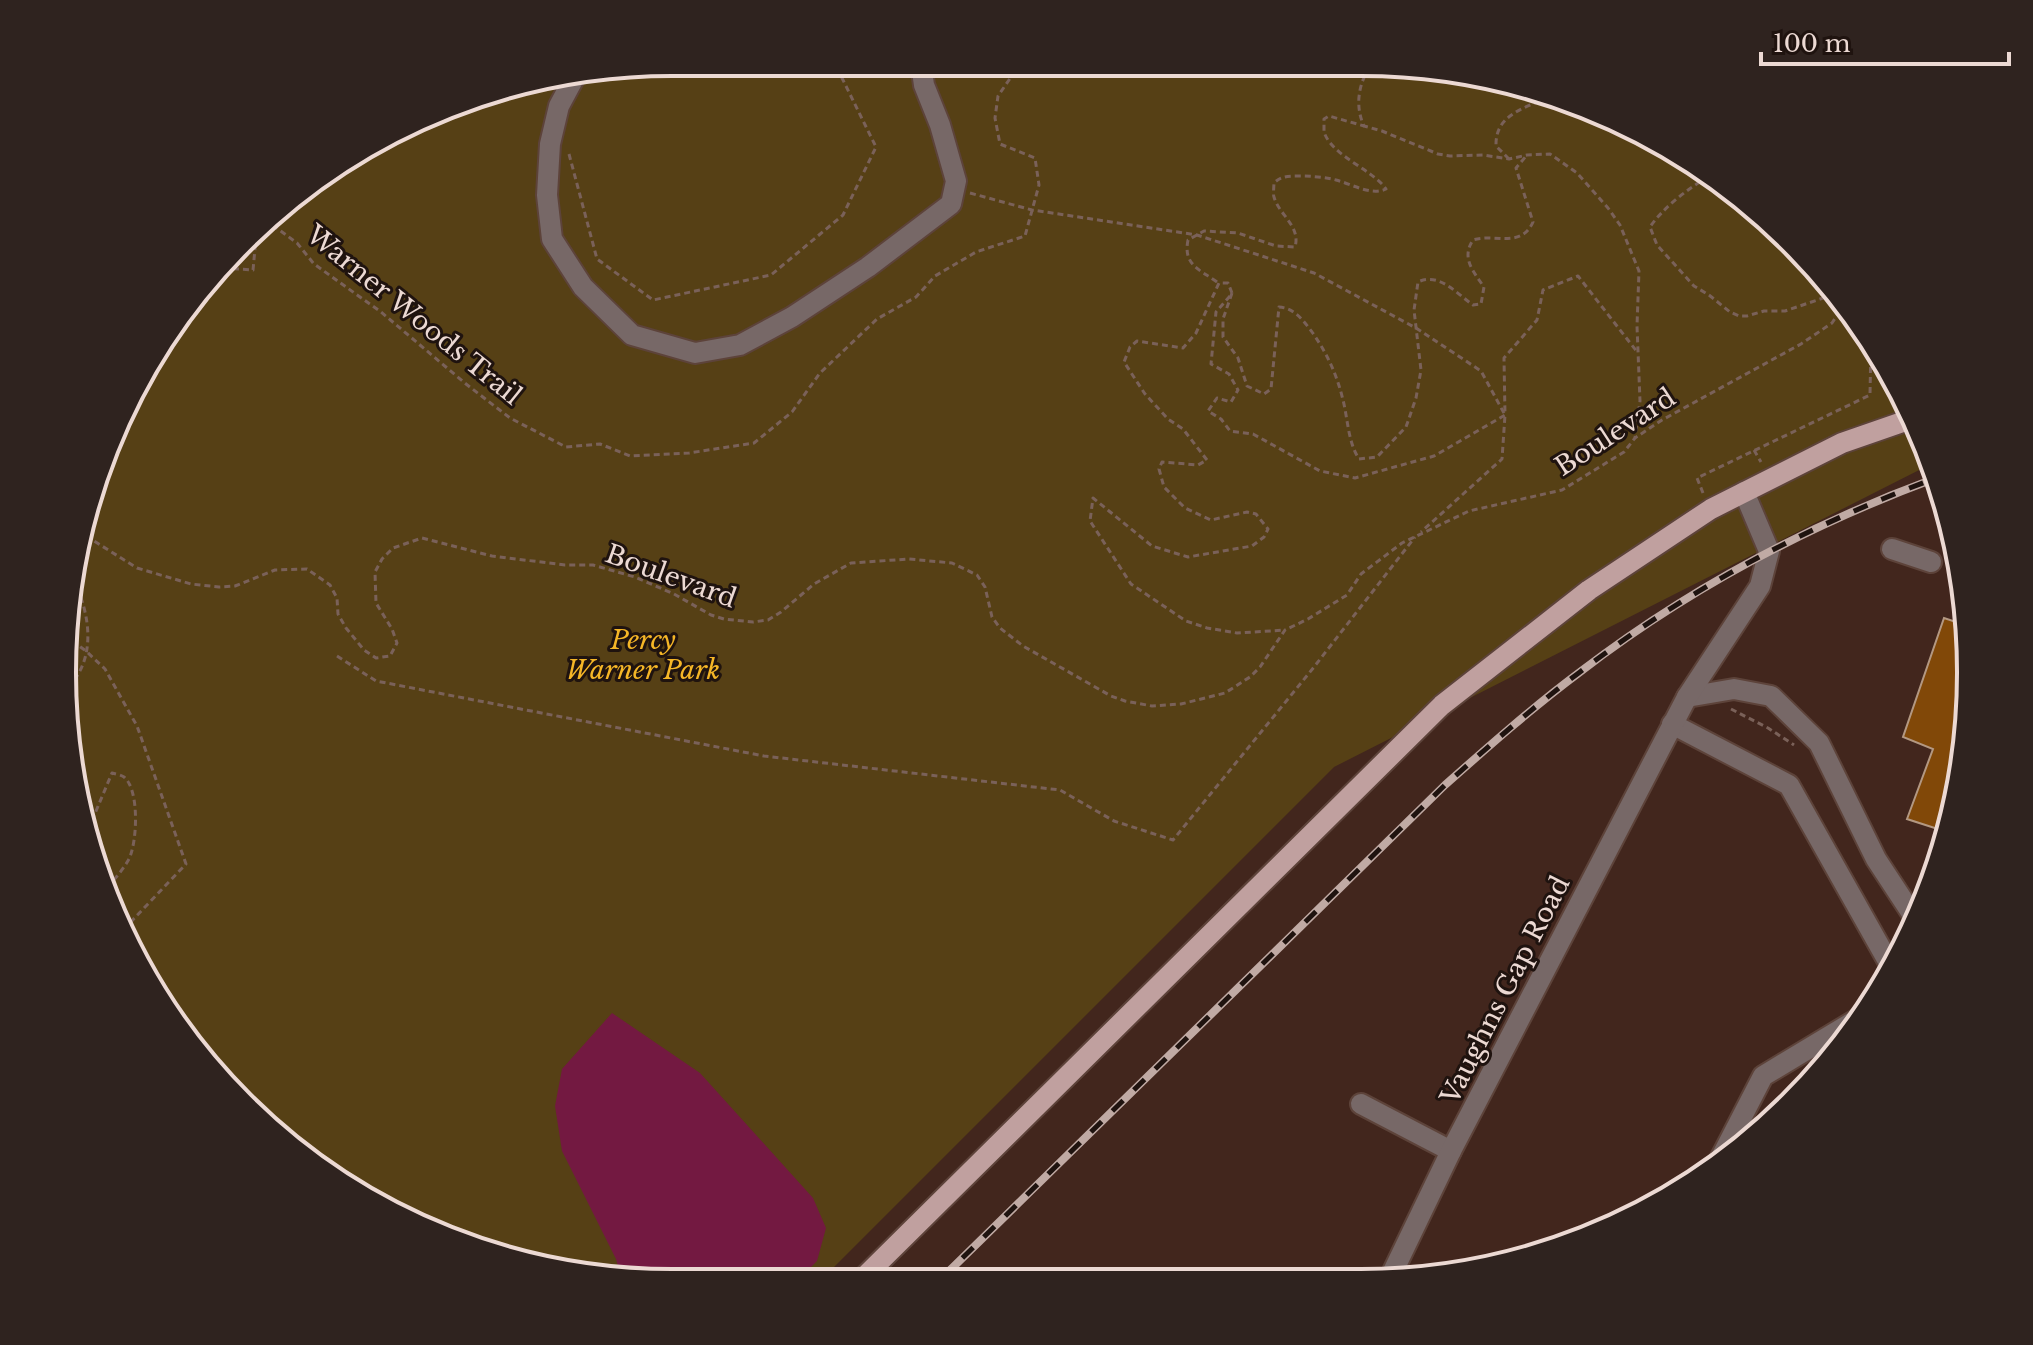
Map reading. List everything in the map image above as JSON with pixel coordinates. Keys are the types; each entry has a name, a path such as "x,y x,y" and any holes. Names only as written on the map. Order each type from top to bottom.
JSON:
{"main road":[{"path":"872,1269 1442,705 1589,590 1711,509 1842,443 1901,422"}],"street":[{"path":"570,85 559,106 550,144 547,195 552,239 583,287 632,335 695,353 740,345 792,317 868,267 951,204 956,181 923,76"},
{"name":"Vaughns Gap Road","path":"1395,1268 1451,1151 1672,724 1760,586 1769,551 1744,492"},
{"path":"1892,549 1931,562"},
{"path":"1687,697 1734,689 1771,696 1819,743 1876,859 1908,908"},
{"path":"1672,724 1789,785 1885,956"},
{"path":"1729,1142 1763,1076 1837,1031"},
{"path":"1361,1104 1451,1151"}],"path":[{"path":"567,145 597,259 653,300 771,275 843,215 876,147 841,76"},
{"name":"Warner Woods Trail","path":"276,227 297,243 314,264 381,312 510,418 566,447 600,444 630,456 689,453 754,443 792,412 820,373 877,319 916,297 935,276 976,252 1025,236 1039,185 1035,158 1000,144 995,118 998,96 1012,76"},
{"path":"1363,76 1358,106 1364,126"},
{"path":"1509,159 1496,146 1499,129 1509,115 1536,103"},
{"path":"1527,155 1516,168 1533,222 1529,230 1515,239 1483,237 1473,240 1468,247 1468,263 1484,287 1481,304 1473,305 1438,279 1428,277 1418,282 1414,310 1421,370 1416,398 1406,427 1377,457 1359,459 1353,449 1343,398 1328,355 1304,322 1289,308 1279,307 1271,389 1264,394 1247,386 1238,358 1223,337 1223,319 1232,293 1228,283 1219,283 1190,263 1186,251 1188,240 1204,231 1238,233 1276,246 1295,247 1297,241 1293,229 1274,196 1274,183 1279,178 1311,176 1334,179 1371,191 1386,189 1332,144 1324,132 1324,119 1329,116 1382,131 1438,154 1509,159 1527,155 1550,154 1577,173 1620,225 1639,271 1640,401 1635,438"},
{"path":"1699,182 1657,217 1650,227 1657,245 1694,286 1730,312 1747,316 1764,311 1785,311 1824,298"},
{"path":"955,188 1032,210 1197,235 1314,273 1416,328 1481,371 1505,415"},
{"path":"234,269 253,270 255,247"},
{"path":"337,656 376,681 764,756 1060,790 1114,821 1173,840 1416,537 1502,459 1504,358 1537,320 1543,290 1578,276 1638,353"},
{"path":"1219,283 1196,333 1183,348 1137,341 1130,347 1124,362 1145,394 1168,419 1183,429 1207,460 1198,465 1162,462 1159,469 1164,487 1185,508 1211,520 1247,512 1256,514 1268,529 1264,537 1252,546 1188,557 1152,546 1093,498 1090,521 1131,584 1186,621 1237,633 1285,630"},
{"path":"1232,293 1216,312 1211,364 1229,374 1238,390 1231,402 1217,398 1208,411 1221,419 1230,431 1253,434 1320,471 1355,478 1434,456 1505,415"},
{"name":"Boulevard","path":"91,539 137,568 191,584 235,586 275,570 307,569 330,585 337,598 338,614 346,628 364,650 376,658 390,656 397,643 376,603 375,572 393,548 422,538 492,556 565,565 593,565 635,577 711,615 753,622 768,620 814,584 851,563 909,559 952,563 977,575 985,587 992,617 1000,628 1023,646 1111,696 1152,706 1181,704 1225,693 1250,677 1285,630 1347,595 1361,574 1402,543 1469,511 1562,490 1624,452 1635,438 1662,420 1801,344 1832,323 1838,314"},
{"path":"1711,509 1697,478 1870,395 1871,364"},
{"path":"1754,450 1761,462"},
{"path":"76,678 80,674 89,632 81,596"},
{"path":"77,644 105,669 137,726 186,864 131,922"},
{"path":"1723,705 1768,728 1794,746"},
{"path":"94,817 112,773 124,777 132,789 136,817 129,859 113,879"}],"green space":[{"name":"Percy Warner Park","path":"672,76 1360,76 1438,81 1515,96 1589,121 1659,156 1724,199 1754,224 1809,279 1856,341 1895,409 1921,469 1334,767 832,1269 672,1269 595,1264 518,1249 481,1237 444,1224 374,1189 309,1146 279,1121 199,1036 156,971 138,936 121,901 96,827 87,789 77,712 77,633 81,595 96,518 121,444 156,374 199,309 251,251 309,199 374,156 444,121 481,108 556,87 633,77"}],"shaded area":[{"path":"612,1013 700,1073 813,1198 826,1228 817,1261 809,1269 618,1266 562,1151 555,1106 562,1069"}],"building":[{"path":"1944,618 1955,622 1956,712 1946,789 1936,829 1907,819 1933,749 1903,737"}],"railway":[{"path":"951,1269 1445,785 1545,699 1621,642 1707,587 1796,538 1925,482"}]}
